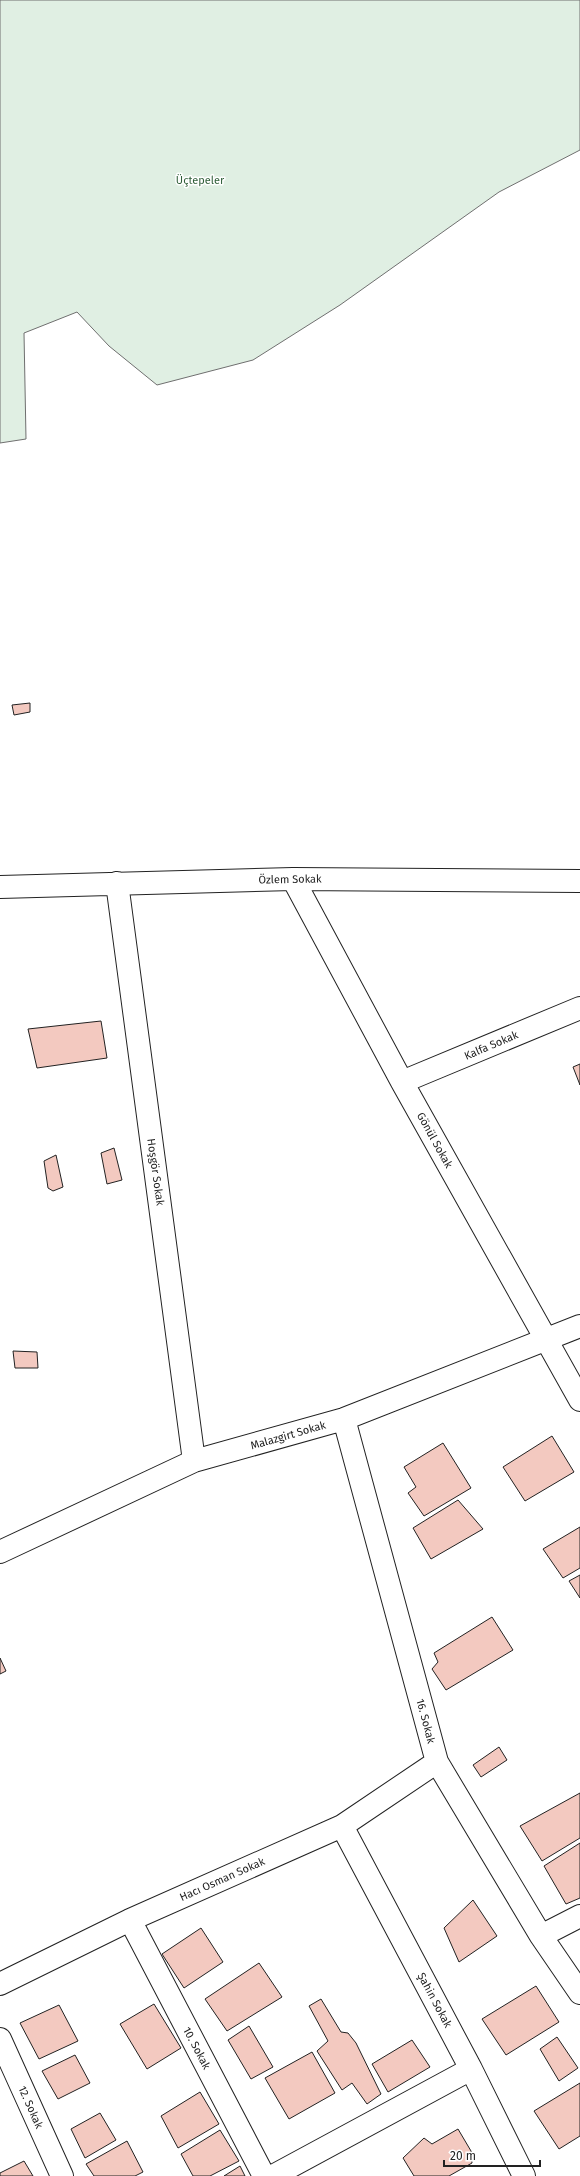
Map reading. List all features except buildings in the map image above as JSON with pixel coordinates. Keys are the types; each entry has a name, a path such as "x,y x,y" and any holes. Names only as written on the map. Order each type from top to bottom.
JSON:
{"street":[{"name":"Özlem Sokak","path":"0,887 292,879 580,881"},
{"name":"Gönül Sokak","path":"292,879 402,1082 548,1339 580,1400"},
{"name":"Hoşgör Sokak","path":"117,883 194,1461"},
{"name":"Kalfa Sokak","path":"402,1082 580,1008"},
{"name":"Malazgirt Sokak","path":"0,1552 194,1461 344,1419 580,1326"},
{"name":"16. Sokak","path":"344,1419 437,1762 541,1936 580,1992"},
{"name":"Hacı Osman Sokak","path":"0,1984 130,1920 342,1826 437,1762"},
{"name":"Şahin Sokak","path":"342,1826 471,2069 524,2176"},
{"path":"541,1936 580,1916"},
{"name":"10. Sokak","path":"130,1920 264,2176"},
{"name":"12. Sokak","path":"0,2039 62,2176"},
{"path":"273,2176 471,2069"}],"green space":[{"name":"Üçtepeler","path":"0,0 580,0 580,150 499,192 340,305 253,360 157,385 109,346 77,312 24,333 26,439 0,443"}]}
